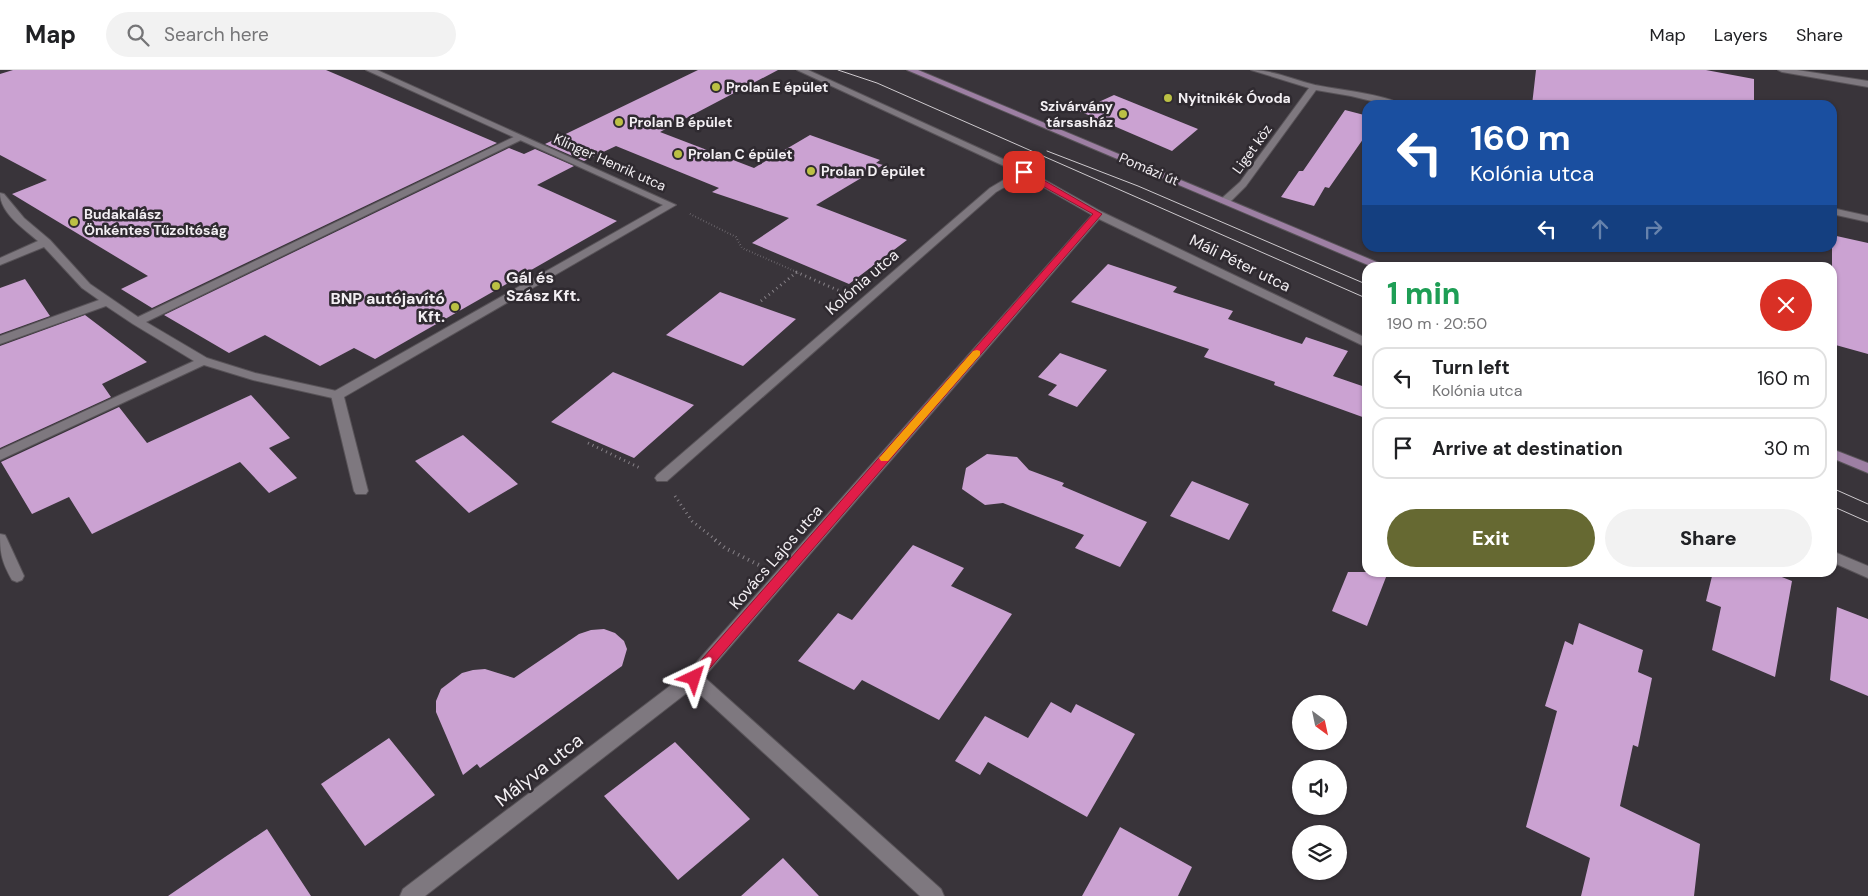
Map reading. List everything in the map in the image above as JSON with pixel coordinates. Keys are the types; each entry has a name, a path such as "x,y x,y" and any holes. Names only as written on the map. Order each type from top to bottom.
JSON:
{"main road":[{"name":"Pomázi út","path":"911,70 1372,262"},
{"path":"1837,455 1868,468"}],"street":[{"name":"Klinger Henrik utca","path":"370,70 671,205"},
{"path":"801,70 1024,172 1098,214"},
{"path":"1255,70 1314,87 1378,100"},
{"path":"1782,70 1868,84"},
{"name":"Liget köz","path":"1225,200 1244,184 1314,87"},
{"path":"137,322 518,138"},
{"name":"Kolónia utca","path":"662,478 993,190 1024,172"},
{"path":"0,196 20,220 46,242 86,286 137,322 203,361"},
{"name":"Klinger Henrik utca","path":"337,395 671,205"},
{"path":"1837,212 1868,220"},
{"name":"Máli Péter utca","path":"1098,214 1362,341"},
{"name":"Kovács Lajos utca","path":"694,678 1098,214"},
{"path":"0,262 46,242"},
{"path":"0,340 108,301"},
{"path":"337,395 361,491"},
{"path":"0,539 16,576"},
{"path":"1837,558 1868,572"},
{"path":"694,678 934,896"},
{"name":"Mályva utca","path":"410,896 694,678"}],"lane":[{"path":"0,455 203,361 253,376 337,395"}],"path":[{"path":"671,205 736,237 742,248 864,302"},
{"path":"761,301 797,272"},
{"path":"588,444 662,478 692,521 725,548 782,576"}],"building":[{"path":"13,70 326,70 497,143 152,308 121,289 148,276 12,194 47,180 0,155 0,74"},
{"path":"698,70 778,70 660,132 754,168 810,135 880,160 876,163 883,165 816,205 907,240 849,284 752,243 789,218 712,192 719,188 616,146 584,161 545,144"},
{"path":"1536,70 1706,70 1754,79 1754,100 1533,100"},
{"path":"1114,95 1198,129 1172,151 1079,111"},
{"path":"1345,110 1362,114 1362,141 1329,188 1325,187 1314,206 1281,197 1299,171 1303,171"},
{"path":"509,148 524,154 535,149 574,166 537,185 617,221 375,359 354,348 320,366 265,335 229,353 164,315"},
{"path":"1837,236 1868,243 1868,354 1837,345 1837,262 1832,262 1832,252 1837,252"},
{"path":"1108,264 1177,287 1173,292 1233,311 1228,319 1302,344 1306,337 1348,351 1333,376 1362,386 1362,417 1274,385 1275,382 1204,357 1209,349 1071,302"},
{"path":"25,279 50,316 0,334 0,288"},
{"path":"720,292 796,319 743,366 666,335"},
{"path":"85,315 147,362 102,384 111,397 0,448 0,346"},
{"path":"1060,353 1107,370 1077,407 1048,395 1057,385 1038,377"},
{"path":"613,372 694,405 634,458 551,422"},
{"path":"251,395 290,438 269,448 297,478 269,493 240,462 92,534 69,497 32,514 1,462 119,407 147,443"},
{"path":"463,435 518,484 469,513 415,461"},
{"path":"987,454 1017,457 1029,470 1064,483 1062,486 1147,522 1120,567 1075,548 1084,535 1003,503 985,505 962,489 966,468"},
{"path":"1192,481 1249,504 1229,540 1170,516"},
{"path":"913,545 964,568 951,586 1012,614 939,720 862,680 854,690 798,661 838,613 852,620"},
{"path":"1348,572 1362,572 1362,577 1386,577 1367,626 1332,611"},
{"path":"1712,577 1782,577 1792,581 1775,677 1712,650 1721,607 1706,601"},
{"path":"1837,607 1868,619 1868,696 1830,680"},
{"path":"1579,623 1643,650 1638,672 1652,678 1638,747 1633,745 1620,806 1700,844 1694,896 1581,896 1590,858 1526,827 1557,711 1545,706 1565,641 1573,645"},
{"path":"604,629 615,633 624,641 627,649 622,666 480,768 477,764 463,775 436,712 436,701 441,689 462,673 473,670 485,669 514,678 579,634 591,630"},
{"path":"1051,702 1071,713 1076,704 1135,734 1087,817 988,762 980,775 955,761 985,716 1028,738"},
{"path":"389,738 435,795 365,846 321,784"},
{"path":"675,742 750,819 678,880 604,796"},
{"path":"1120,827 1192,867 1178,896 1082,896"},
{"path":"267,829 311,896 168,896 225,857"},
{"path":"783,858 819,896 741,896"}],"tram line":[{"path":"838,70 877,83 1362,296"},
{"path":"1047,151 1138,186 1362,282"},
{"path":"1837,490 1868,504"},
{"path":"1837,508 1868,522"}],"slow traffic":[{"path":"885,458 977,353"}],"place":[{"name":"Prolan E épület","path":"716,87"},
{"name":"Nyitnikék Óvoda","path":"1168,98"},
{"name":"Szivárvány társasház","path":"1123,114"},
{"name":"Prolan B épület","path":"619,122"},
{"name":"Prolan C épület","path":"678,154"},
{"name":"Prolan D épület","path":"811,171"},
{"name":"Budakalász Önkéntes Tűzoltóság","path":"74,222"},
{"name":"Gál és Szász Kft.","path":"496,286"},
{"name":"BNP autójavító Kft.","path":"455,307"}],"route":[{"path":"694,678 1098,214 1024,172"}]}
